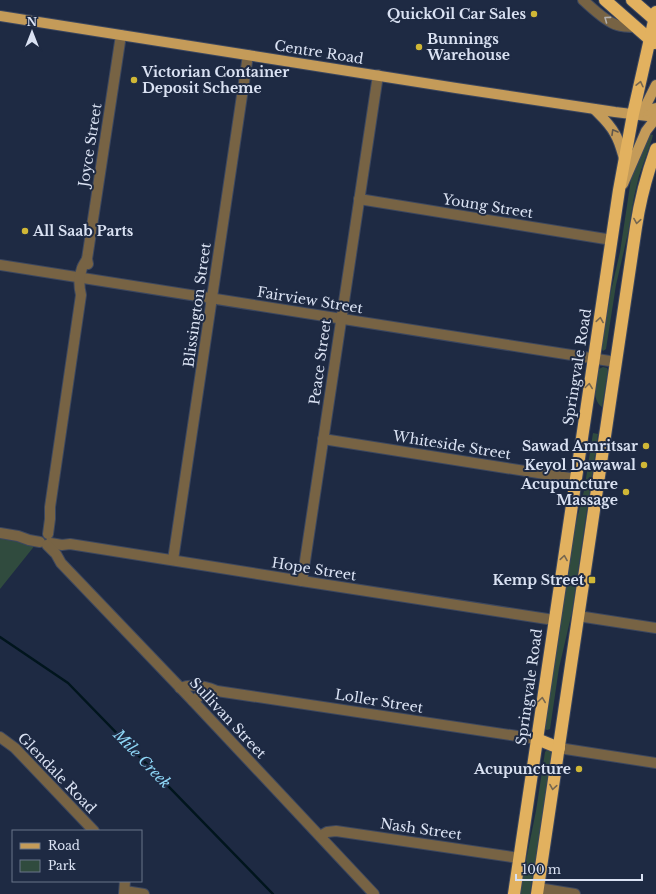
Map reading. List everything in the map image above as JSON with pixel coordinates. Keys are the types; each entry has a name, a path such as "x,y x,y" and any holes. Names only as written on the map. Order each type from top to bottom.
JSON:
{"highway":[{"path":"605,0 653,43"},
{"path":"632,0 655,17"},
{"name":"Springvale Road","path":"514,894 619,190 633,114 653,43 655,17"},
{"path":"537,891 640,202 656,148"},
{"path":"537,739 559,748"}],"main road":[{"name":"Centre Road","path":"0,16 594,109 656,117"},
{"path":"633,114 646,105 656,85"},
{"name":"Centre Road","path":"633,114 656,108"},
{"path":"594,109 607,122 614,132 625,162"},
{"path":"619,190 633,163 646,131 656,117"}],"street":[{"path":"583,0 614,24 636,27"},
{"name":"Joyce Street","path":"45,539 45,519 50,507 81,295 79,288 84,278 82,267 87,259 122,35"},
{"name":"Blissington Street","path":"173,560 248,55"},
{"name":"Peace Street","path":"302,581 378,75"},
{"name":"Young Street","path":"359,199 612,240"},
{"name":"Fairview Street","path":"0,265 616,362"},
{"name":"Whiteside Street","path":"323,439 576,479"},
{"name":"Hope Street","path":"0,533 18,536 28,540 62,540 70,544 554,620"},
{"name":"Sullivan Street","path":"45,539 61,563 374,894"},
{"path":"578,616 656,628"},
{"name":"Loller Street","path":"180,688 193,685 208,687 217,690 537,739"},
{"name":"Loller Street","path":"193,701 208,691 217,690"},
{"name":"Glendale Road","path":"0,737 15,748 93,830"},
{"path":"559,748 656,763"},
{"name":"Nash Street","path":"320,836 327,832 336,831 519,858"},
{"path":"125,889 144,894"},
{"path":"537,891 574,894"}],"green space":[{"path":"650,134 653,135 639,176 634,197 628,233 616,285 606,349 603,351 602,344 611,291 620,252 631,179"},
{"path":"603,367 607,368 608,371 602,407 596,400 595,391 599,369"},
{"path":"593,433 598,434 572,612 559,668 550,729 547,730 545,729 545,725 575,526 584,491"},
{"path":"0,538 36,544 0,589"},
{"path":"547,750 551,752 551,756 534,870 524,870 536,811 545,752"},
{"path":"523,872 533,872 530,894 520,894"}],"waterway":[{"name":"Mile Creek","path":"0,637 68,683 273,894"}],"place":[{"name":"QuickOil Car Sales","path":"534,14"},
{"name":"Bunnings Warehouse","path":"419,47"},
{"name":"Victorian Container Deposit Scheme","path":"134,80"},
{"name":"All Saab Parts","path":"25,231"},
{"name":"Sawad Amritsar","path":"646,446"},
{"name":"Keyol Dawawal","path":"644,465"},
{"name":"Acupuncture Massage","path":"626,492"},
{"name":"Kemp Street","path":"592,580"},
{"name":"Acupuncture","path":"579,769"}]}
